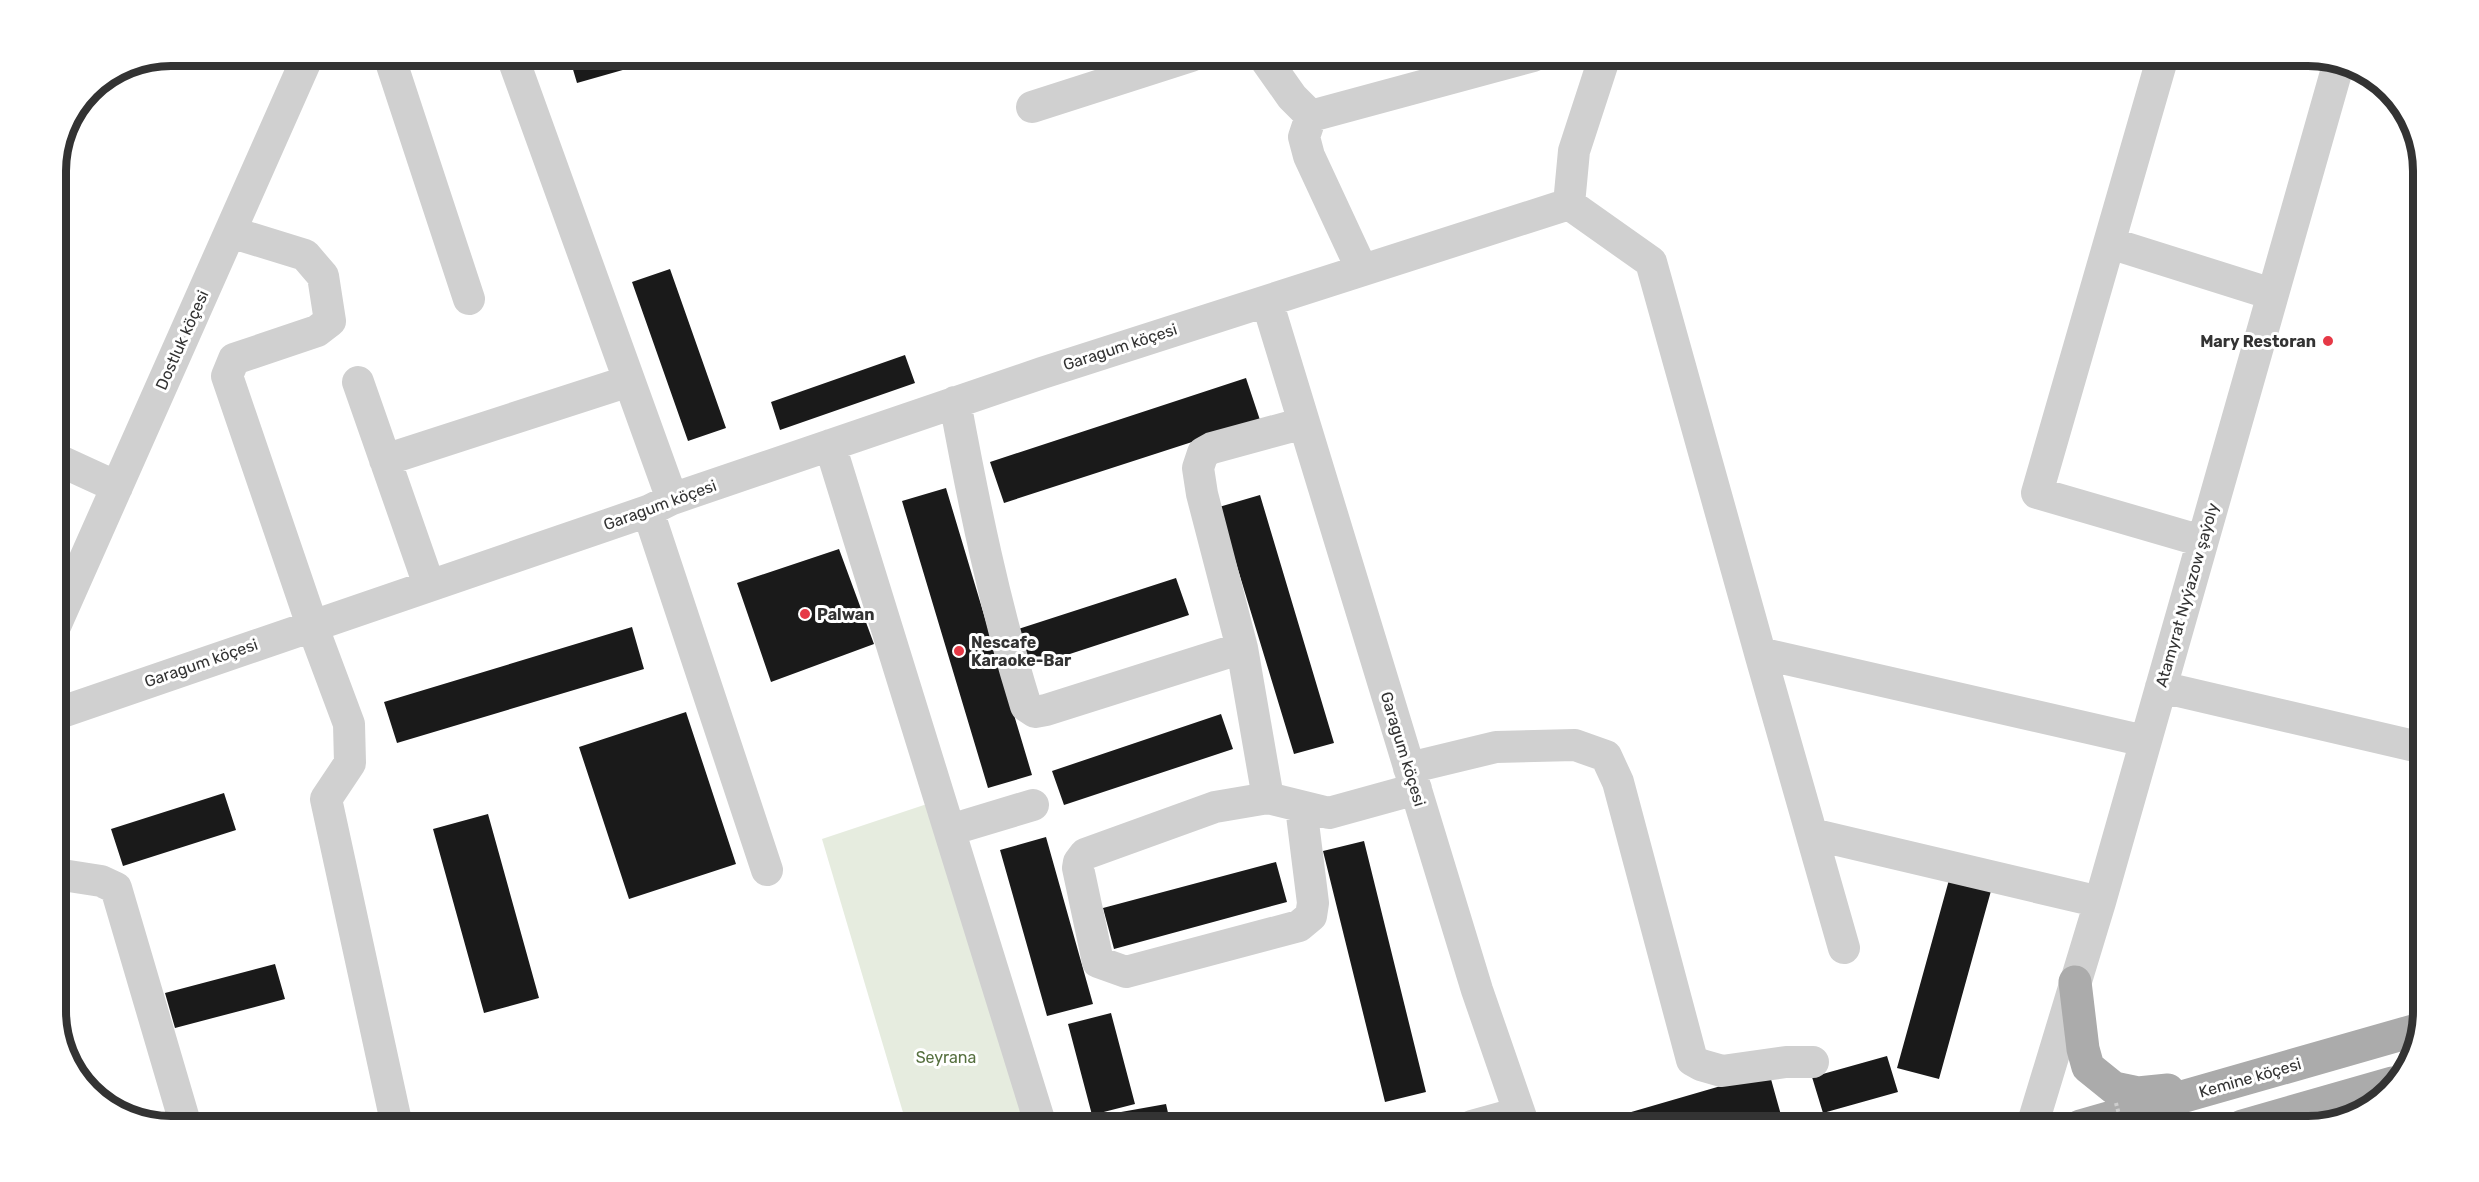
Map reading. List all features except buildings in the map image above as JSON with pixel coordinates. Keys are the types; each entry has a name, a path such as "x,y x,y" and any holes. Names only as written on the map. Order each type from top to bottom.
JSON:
{"main road":[{"path":"2074,982 2088,1067 2114,1088 2138,1093 2214,1088"},
{"name":"Kemine köçesi","path":"2115,1116 2411,1032"},
{"path":"2277,1116 2380,1086"}],"street":[{"name":"Dostluk köçesi","path":"66,602 304,66"},
{"path":"392,66 469,299"},
{"path":"516,66 630,381 660,505 767,870"},
{"path":"1032,107 1160,66"},
{"path":"1270,66 1292,97 1311,116"},
{"path":"1311,116 1496,66"},
{"path":"1602,66 1574,151 1569,204 1651,262 1844,948"},
{"path":"2160,66 2037,493 2202,541"},
{"name":"Atamyrat Nyýazow şaýoly","path":"2035,1116 2100,903 2337,71"},
{"path":"1311,116 1304,136 1309,156 1362,270"},
{"name":"Garagum köçesi","path":"66,711 955,402 1569,204"},
{"path":"230,232 304,255 323,276 330,321 316,331 234,359 226,376 312,625 349,724 350,763 326,799 395,1116"},
{"path":"2110,243 2272,294"},
{"name":"Garagum köçesi","path":"1267,301 1477,990 1520,1116"},
{"path":"386,460 630,381"},
{"path":"358,382 429,585"},
{"path":"955,402 974,504 1007,643 1026,706 1035,712 1046,710 1242,648"},
{"path":"1268,798 1242,648 1202,494 1198,468 1199,459 1203,453 1220,445 1304,423"},
{"path":"830,445 1038,1116"},
{"path":"66,464 117,487"},
{"path":"1760,653 2145,741"},
{"path":"2161,687 2277,712 2413,746"},
{"path":"1301,807 1313,903 1311,916 1299,926 1126,972 1098,962 1078,868 1085,854 1215,807 1268,798 1329,813 1496,747 1575,745 1606,756 1618,783 1692,1060 1722,1071 1786,1062 1814,1062"},
{"path":"950,830 1032,805"},
{"path":"1812,834 2100,903"},
{"path":"66,875 101,880 116,888 183,1116"}],"path":[{"path":"2116,1103 2119,1116"}],"green space":[{"name":"Seyrana","path":"927,804 1024,1116 904,1116 822,839"}],"place":[{"name":"Mary Restoran","path":"2328,341"},
{"name":"Palwan","path":"805,614"},
{"name":"Nescafe Karaoke-Bar","path":"959,651"}]}
